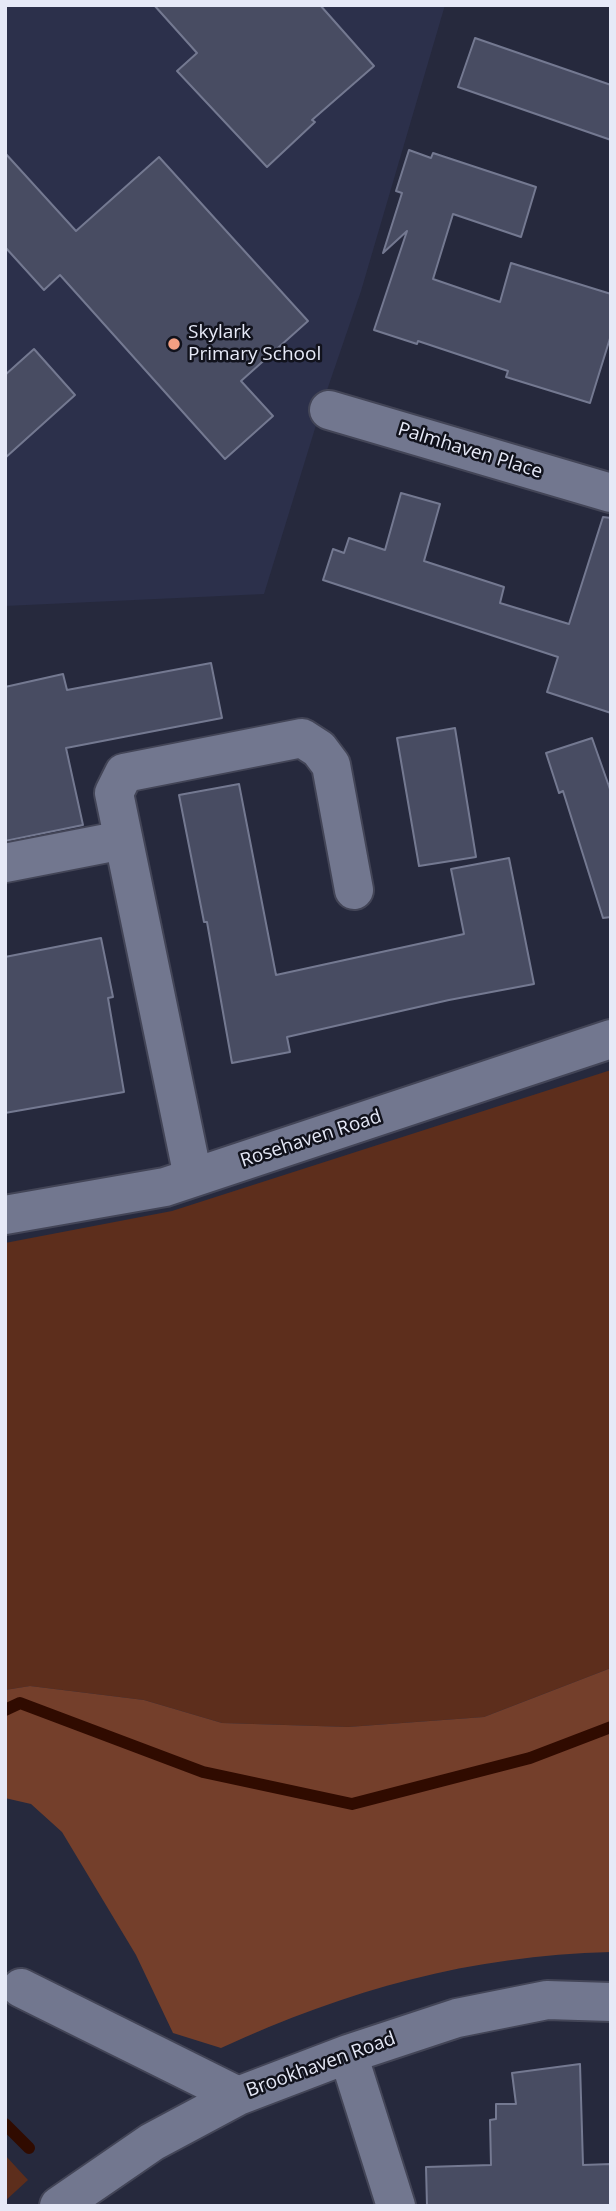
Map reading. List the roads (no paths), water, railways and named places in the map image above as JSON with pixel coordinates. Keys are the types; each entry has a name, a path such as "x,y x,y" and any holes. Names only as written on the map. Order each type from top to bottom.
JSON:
{"street":[{"name":"Palmhaven Place","path":"330,410 611,493"},
{"path":"193,1177 114,793 124,773 302,738 319,749 331,765 355,890"},
{"path":"5,863 123,839"},
{"name":"Rosehaven Road","path":"5,1216 165,1187 611,1039"},
{"path":"21,1987 239,2096"},
{"name":"Brookhaven Road","path":"59,2206 152,2142 239,2096 348,2054 457,2018 547,2000 611,2002"},
{"path":"348,2054 396,2206"}],"waterway":[{"path":"5,1710 20,1703 203,1772 352,1804 530,1758 611,1727"},
{"path":"5,2124 29,2148"}],"place":[{"name":"Skylark Primary School","path":"174,344"}]}
